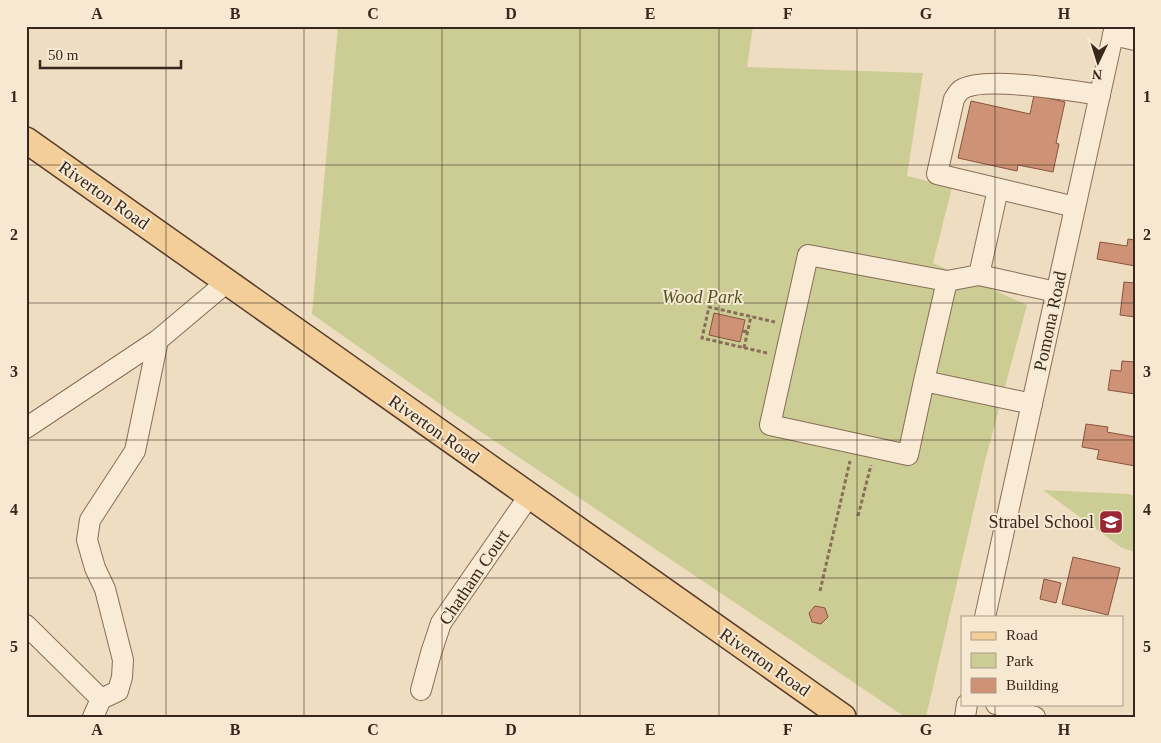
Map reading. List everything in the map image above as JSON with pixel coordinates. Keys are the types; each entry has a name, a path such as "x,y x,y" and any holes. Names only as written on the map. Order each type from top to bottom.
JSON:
{"main road":[{"name":"Riverton Road","path":"26,140 843,717"}],"street":[{"path":"1114,31 1135,40"},
{"name":"Pomona Road","path":"985,616 1114,31"},
{"path":"1075,207 937,174 954,99 961,90 978,85 1021,84 1100,95"},
{"path":"979,276 998,189"},
{"path":"947,281 908,455 770,425 808,255 947,281 979,276 1056,292"},
{"path":"26,428 158,340 227,282"},
{"path":"92,717 101,699 118,691 122,677 123,660 105,589 95,568 88,540 90,520 135,451 158,340"},
{"path":"924,381 1032,404"},
{"name":"Chatham Court","path":"421,690 441,623 529,496"},
{"path":"26,625 101,699"},
{"path":"1002,706 1035,717"}],"path":[{"path":"785,358 702,338 709,307 792,325"},
{"path":"744,348 752,316"},
{"path":"743,331 748,332"},
{"path":"820,591 848,468 852,442"},
{"path":"858,516 874,447"}],"green space":[{"name":"Wood Park","path":"338,26 753,26 747,67 923,73 907,176 952,187 933,263 1027,305 985,461 926,717 905,717 447,409 312,314"},
{"name":"Strabel School","path":"1043,490 1129,494 1135,496 1135,552 1122,548"}],"building":[{"path":"1034,95 1065,102 1056,143 1059,144 1053,172 1018,165 1017,171 958,158 971,101 1030,114"},
{"path":"1128,239 1135,240 1135,266 1097,259 1100,242 1127,246"},
{"path":"1124,282 1135,283 1135,317 1120,315"},
{"path":"714,313 745,320 740,342 709,335"},
{"path":"1122,361 1135,362 1135,394 1108,390 1111,370 1121,371"},
{"path":"1086,424 1108,427 1107,432 1135,437 1135,466 1097,459 1099,450 1082,447"},
{"path":"1073,557 1120,568 1108,615 1062,604"},
{"path":"1044,579 1061,583 1056,603 1040,599"},
{"path":"815,606 825,608 828,617 821,624 812,622 809,613"}],"place":[{"name":"Strabel School","path":"1111,522"}]}
